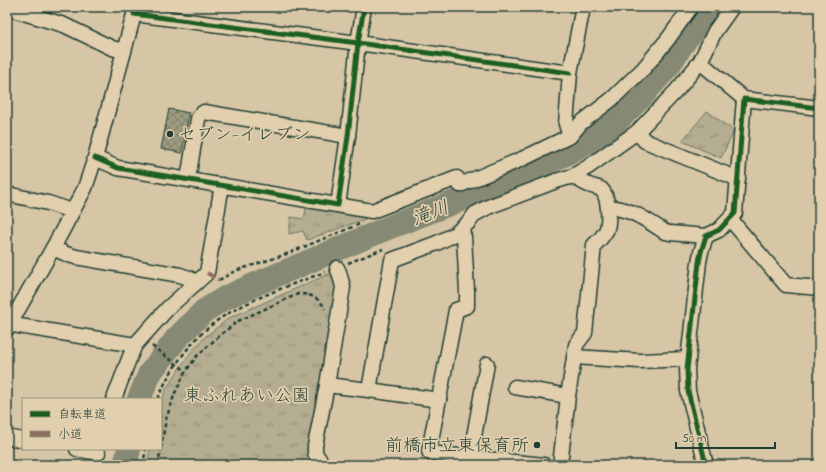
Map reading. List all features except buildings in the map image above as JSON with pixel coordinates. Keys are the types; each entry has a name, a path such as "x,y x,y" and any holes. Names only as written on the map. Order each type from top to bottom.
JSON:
{"street":[{"path":"338,205 348,136 358,43 364,7"},
{"path":"570,136 566,124 570,73 583,7"},
{"path":"95,158 118,168 372,211 457,178 460,185 522,159 570,136 581,123 612,99 644,68 668,39 691,7"},
{"path":"369,390 392,260 437,243 455,234 475,214 488,207 573,176 637,132 677,90 700,62 715,31 732,7"},
{"path":"7,8 64,25 112,48 124,51"},
{"path":"135,345 8,326 53,248 85,188 95,158 135,11 570,73"},
{"path":"700,62 744,99 819,108"},
{"path":"608,207 618,208 634,213 665,232 706,236 719,230 735,213 744,99"},
{"path":"188,179 198,119 204,112 348,136"},
{"path":"637,132 645,140 738,180"},
{"path":"560,465 576,345 585,333 594,245 601,238 608,223 608,207 605,194 600,189 590,186 573,176"},
{"path":"114,398 128,359 135,345 168,308 207,273 222,185"},
{"path":"7,194 48,203 72,211"},
{"path":"730,219 786,285 819,288"},
{"path":"461,229 464,237 467,291 466,306 456,310 430,453 544,465"},
{"path":"706,236 699,262 687,369 688,391 706,465"},
{"path":"53,248 76,257 180,275 189,278 196,283"},
{"path":"323,465 315,454 315,446 327,385 343,287 337,268"},
{"path":"574,357 640,361 688,359"},
{"path":"473,458 473,442 487,364"},
{"path":"327,385 439,400"},
{"path":"515,387 568,396"},
{"path":"7,437 22,440"},
{"path":"80,450 98,456"}],"path":[{"path":"213,284 235,271 284,255 362,223"},
{"path":"158,398 165,382 176,363 202,334 222,317 257,299 385,248"},
{"path":"162,443 166,419 175,393 186,372 197,356 219,336 238,321 298,294 309,295 318,299 324,306 326,312"},
{"path":"153,341 150,344 186,372"},
{"path":"143,465 146,450"},
{"path":"158,465 161,450"}],"green space":[{"path":"707,111 734,131 721,158 682,141"},
{"path":"307,204 376,215 307,240 303,231 289,234 291,217 304,219"},
{"name":"東ふれあい公園","path":"331,273 337,278 317,465 147,465 150,450 162,450 162,401 166,389 190,353 206,336 229,318"}],"waterway":[{"name":"滝川","path":"139,398 150,373 177,338 204,311 225,298 390,227 509,181 564,155 592,139 616,122 640,98 669,65 686,39 712,7"},
{"name":"滝川","path":"125,465 129,450"}],"marked path":[{"path":"207,273 219,280"}],"cycle path":[{"path":"95,158 118,168 338,205 348,136 358,43 364,7"},
{"path":"134,14 358,43 570,73"},
{"path":"706,465 688,391 687,369 701,252 706,236 719,230 735,213 744,99 819,108"}],"place":[{"name":"セブン-イレブン","path":"170,134"},
{"name":"前橋市立東保育所","path":"537,445"}]}
